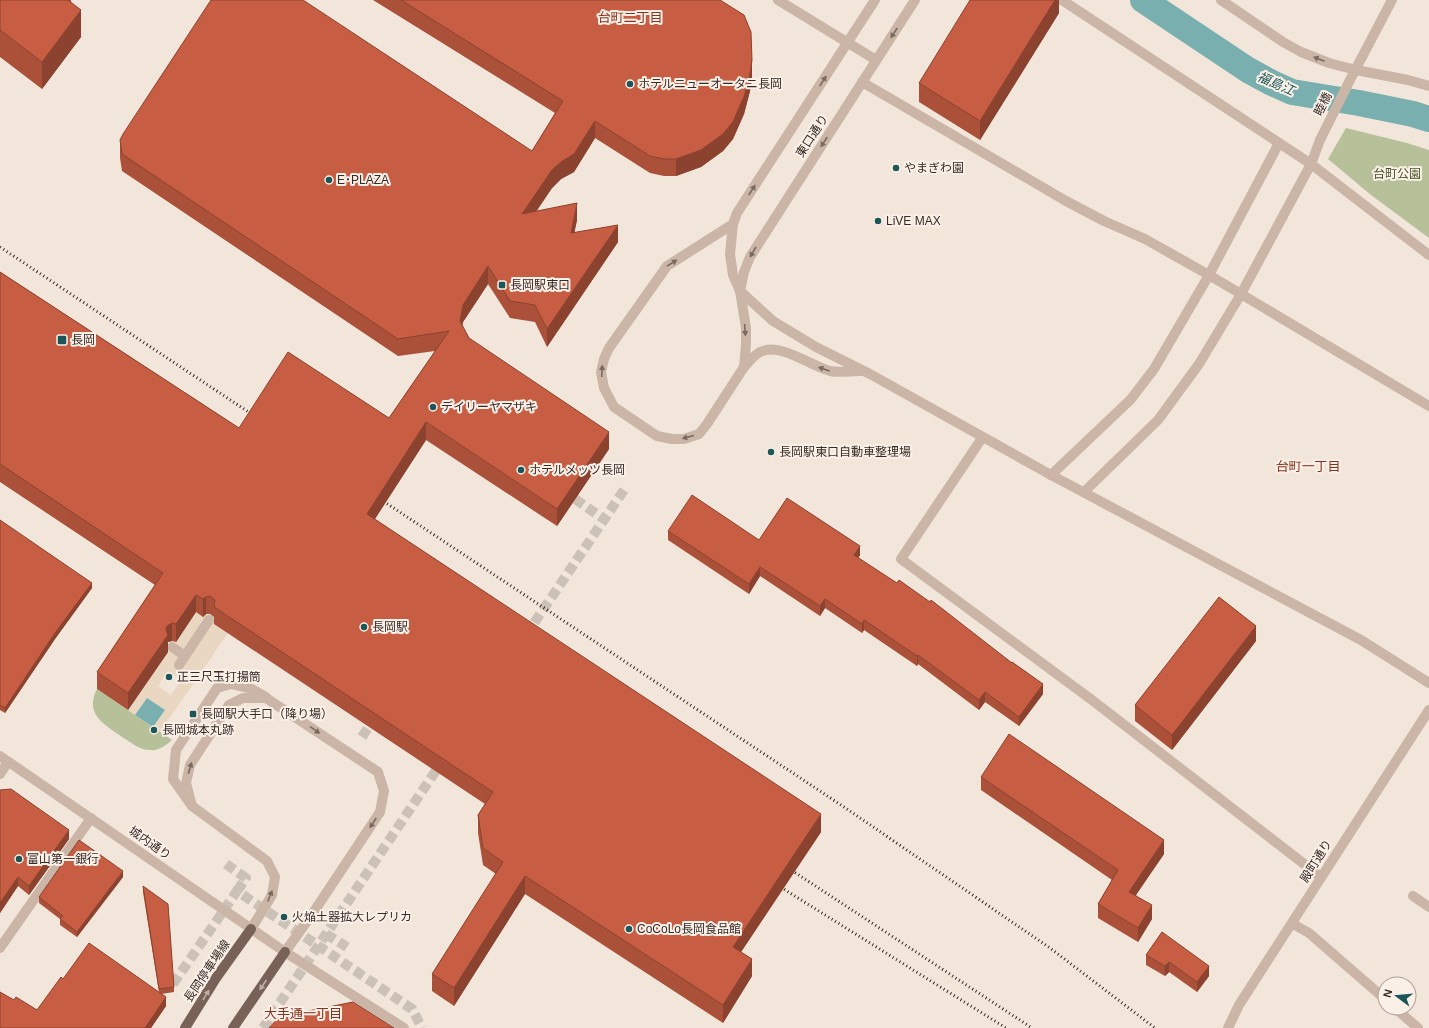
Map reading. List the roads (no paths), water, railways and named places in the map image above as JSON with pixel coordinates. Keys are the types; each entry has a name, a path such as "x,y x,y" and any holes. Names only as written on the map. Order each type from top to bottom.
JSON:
{"main road":[{"name":"長岡停車場線","path":"185,1028 216,978 251,929"},
{"path":"233,1028 285,952"}],"street":[{"path":"778,0 876,60"},
{"name":"東口通り","path":"733,224 737,213 875,0"},
{"name":"東口通り","path":"740,291 744,272 759,241 915,0"},
{"path":"1062,0 1311,164 1429,255"},
{"path":"1221,0 1283,42 1301,52 1353,74 1408,80 1429,86"},
{"name":"睦橋","path":"1084,492 1158,420 1199,364 1241,294 1311,164 1320,140 1392,0"},
{"path":"862,82 1066,201 1104,221 1145,239 1209,275 1429,406"},
{"path":"1051,475 1131,399 1154,370 1209,275 1279,143"},
{"path":"733,224 730,254 733,275 740,291 746,328 744,367"},
{"path":"733,224 667,266 609,348 604,359 601,372 604,388 614,407 657,436 672,439 684,439 699,434 744,367 760,352 770,350 789,354 831,371 863,371"},
{"path":"740,291 773,321 816,347 863,371 982,438 1361,640 1429,683"},
{"path":"982,438 901,559 1086,696 1321,877"},
{"path":"179,665 209,620"},
{"path":"172,647 185,656"},
{"path":"251,929 272,895 275,877 267,861 192,806 173,779 176,750 217,688 231,684 252,689 378,772 384,791 380,812 315,910 285,952"},
{"path":"192,806 186,784 190,764 229,705 243,698 266,698"},
{"name":"殿町通り","path":"1228,1028 1239,1005 1293,924 1321,877 1429,710"},
{"path":"0,774 4,759"},
{"name":"城内通り","path":"4,759 285,952 404,1028"},
{"path":"0,948 90,818"},
{"path":"1413,896 1429,907"},
{"path":"1293,924 1309,933 1377,992"},
{"path":"1404,1016 1418,1028"}],"water":[{"path":"147,698 165,710 153,727 135,715"}],"waterway":[{"name":"福島江","path":"1143,0 1248,70 1292,92 1359,103 1413,114 1429,119"}],"tunnel":[{"path":"526,635 626,487"},
{"path":"575,499 604,519"},
{"path":"362,737 371,723"},
{"path":"263,1028 443,760"},
{"path":"226,864 246,878 237,891"},
{"path":"173,984 237,891 412,1009 422,1028"},
{"path":"326,934 347,947"}],"railway":[{"path":"0,247 259,419"},
{"path":"377,497 844,807 1050,948 1155,1028"},
{"path":"785,866 1032,1028"},
{"path":"774,883 1006,1028"}],"place":[{"name":"ホテルニューオータニ長岡","path":"630,84"},
{"name":"やまぎわ園","path":"896,168"},
{"name":"E･PLAZA","path":"329,180"},
{"name":"LiVE MAX","path":"878,221"},
{"name":"長岡駅東口","path":"502,285"},
{"name":"長岡","path":"62,340"},
{"name":"デイリーヤマザキ","path":"433,407"},
{"name":"長岡駅東口自動車整理場","path":"771,452"},
{"name":"ホテルメッツ長岡","path":"521,470"},
{"name":"長岡駅","path":"364,627"},
{"name":"正三尺玉打揚筒","path":"169,677"},
{"name":"長岡駅大手口（降り場）","path":"193,714"},
{"name":"長岡城本丸跡","path":"154,730"},
{"name":"富山第一銀行","path":"19,859"},
{"name":"火焔土器拡大レプリカ","path":"284,917"},
{"name":"CoCoLo長岡食品館","path":"629,929"}],"district":[{"name":"台町二丁目","path":"630,17"},
{"name":"台町一丁目","path":"1308,466"},
{"name":"大手通一丁目","path":"303,1013"}],"park label":[{"name":"台町公園","path":"1397,174"}]}
